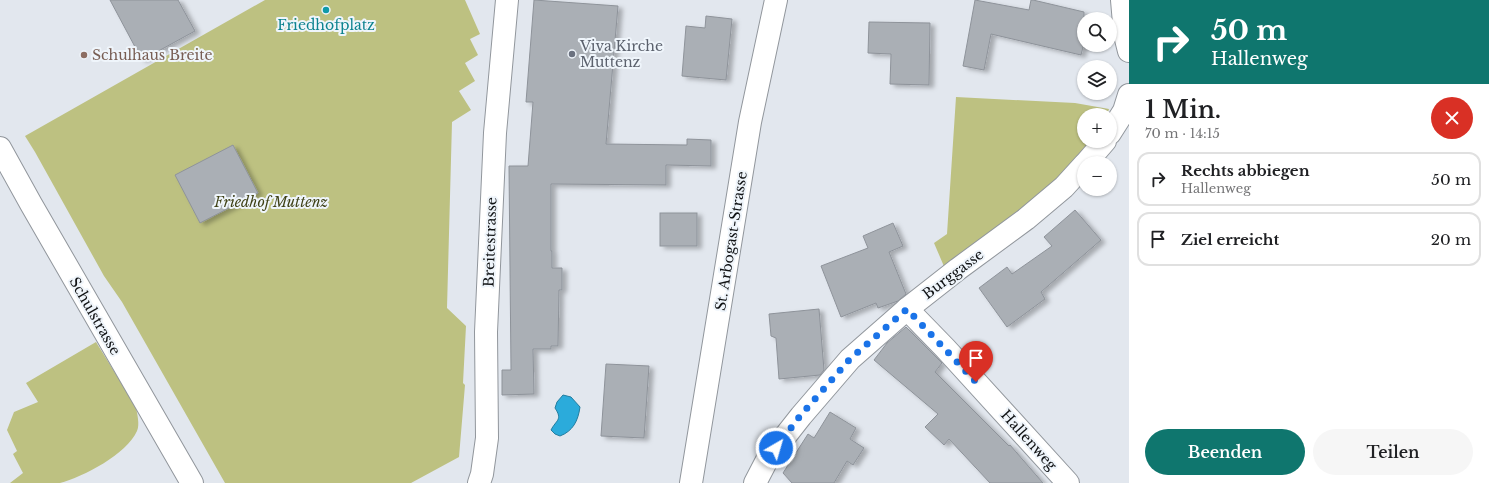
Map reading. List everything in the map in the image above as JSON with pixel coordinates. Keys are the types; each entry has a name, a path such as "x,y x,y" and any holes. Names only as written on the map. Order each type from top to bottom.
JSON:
{"street":[{"name":"Breitestrasse","path":"479,483 482,474 487,438 486,332 494,141 507,0"},
{"name":"St. Arbogast-Strasse","path":"691,483 750,122 776,0"},
{"path":"1122,0 1125,35 1129,50"},
{"path":"1117,122 1124,111 1129,95"},
{"name":"Schulstrasse","path":"0,148 25,208 192,483"},
{"path":"1092,156 1099,148"},
{"name":"Burggasse","path":"755,483 768,458 800,416 850,359 907,309 1026,219 1064,187 1077,173"},
{"name":"Hallenweg","path":"907,309 945,348 1068,483"}],"green space":[{"name":"Friedhof Muttenz","path":"265,0 465,0 480,34 470,39 478,55 465,63 475,81 459,91 471,110 452,122 447,308 466,326 463,383 465,385 459,457 411,483 225,483 122,302 104,276 25,136"},
{"path":"956,97 1075,103 1103,108 1077,108 1077,148 1089,148 1082,156 1077,156 1077,162 946,271 934,243 947,234"},
{"path":"96,342 136,407 138,425 137,431 132,440 114,456 92,470 70,480 60,483 10,483 23,473 13,454 17,451 7,430 14,412 38,402 26,383"}],"water":[{"path":"563,395 571,397 580,407 578,417 572,428 560,436 551,430 559,418 555,408 557,402"}],"building":[{"path":"110,0 178,0 195,31 142,60"},
{"path":"534,0 618,6 606,144 687,145 687,139 711,140 711,166 666,165 666,185 551,184 552,268 562,268 562,290 559,290 558,346 551,346 551,349 533,349 534,394 502,395 502,370 511,370 509,166 528,166 533,102 526,102"},
{"path":"975,0 1029,10 1031,0 1033,0 1084,12 1077,12 1077,52 1082,52 1081,55 991,34 984,70 963,66"},
{"path":"706,16 732,19 726,80 682,76 686,26 705,28"},
{"path":"869,22 930,23 929,85 890,84 891,54 868,53"},
{"path":"233,145 258,193 200,223 175,175"},
{"path":"1075,210 1101,240 1041,292 1045,299 1007,327 979,288 1007,267 1012,274 1052,246 1044,237"},
{"path":"660,213 697,213 697,246 660,246"},
{"path":"893,223 903,246 889,252 906,294 898,301 878,308 876,303 841,317 821,266 868,248 863,236"},
{"path":"819,309 824,370 820,375 779,379 776,338 771,336 769,314"},
{"path":"906,327 942,363 935,372 1009,446 1010,445 1043,483 990,483 949,439 944,445 925,427 938,414 874,360 887,343"},
{"path":"606,364 649,366 644,438 601,436"},
{"path":"830,412 856,428 850,439 864,448 853,465 847,461 834,483 792,483 783,473 808,434 814,438"}],"place":[{"name":"Friedhofplatz","path":"326,10"},
{"name":"Viva Kirche Muttenz","path":"572,54"},
{"name":"Schulhaus Breite","path":"84,55"}],"route":[{"path":"776,448 800,416 850,359 907,309 976,382"}]}
